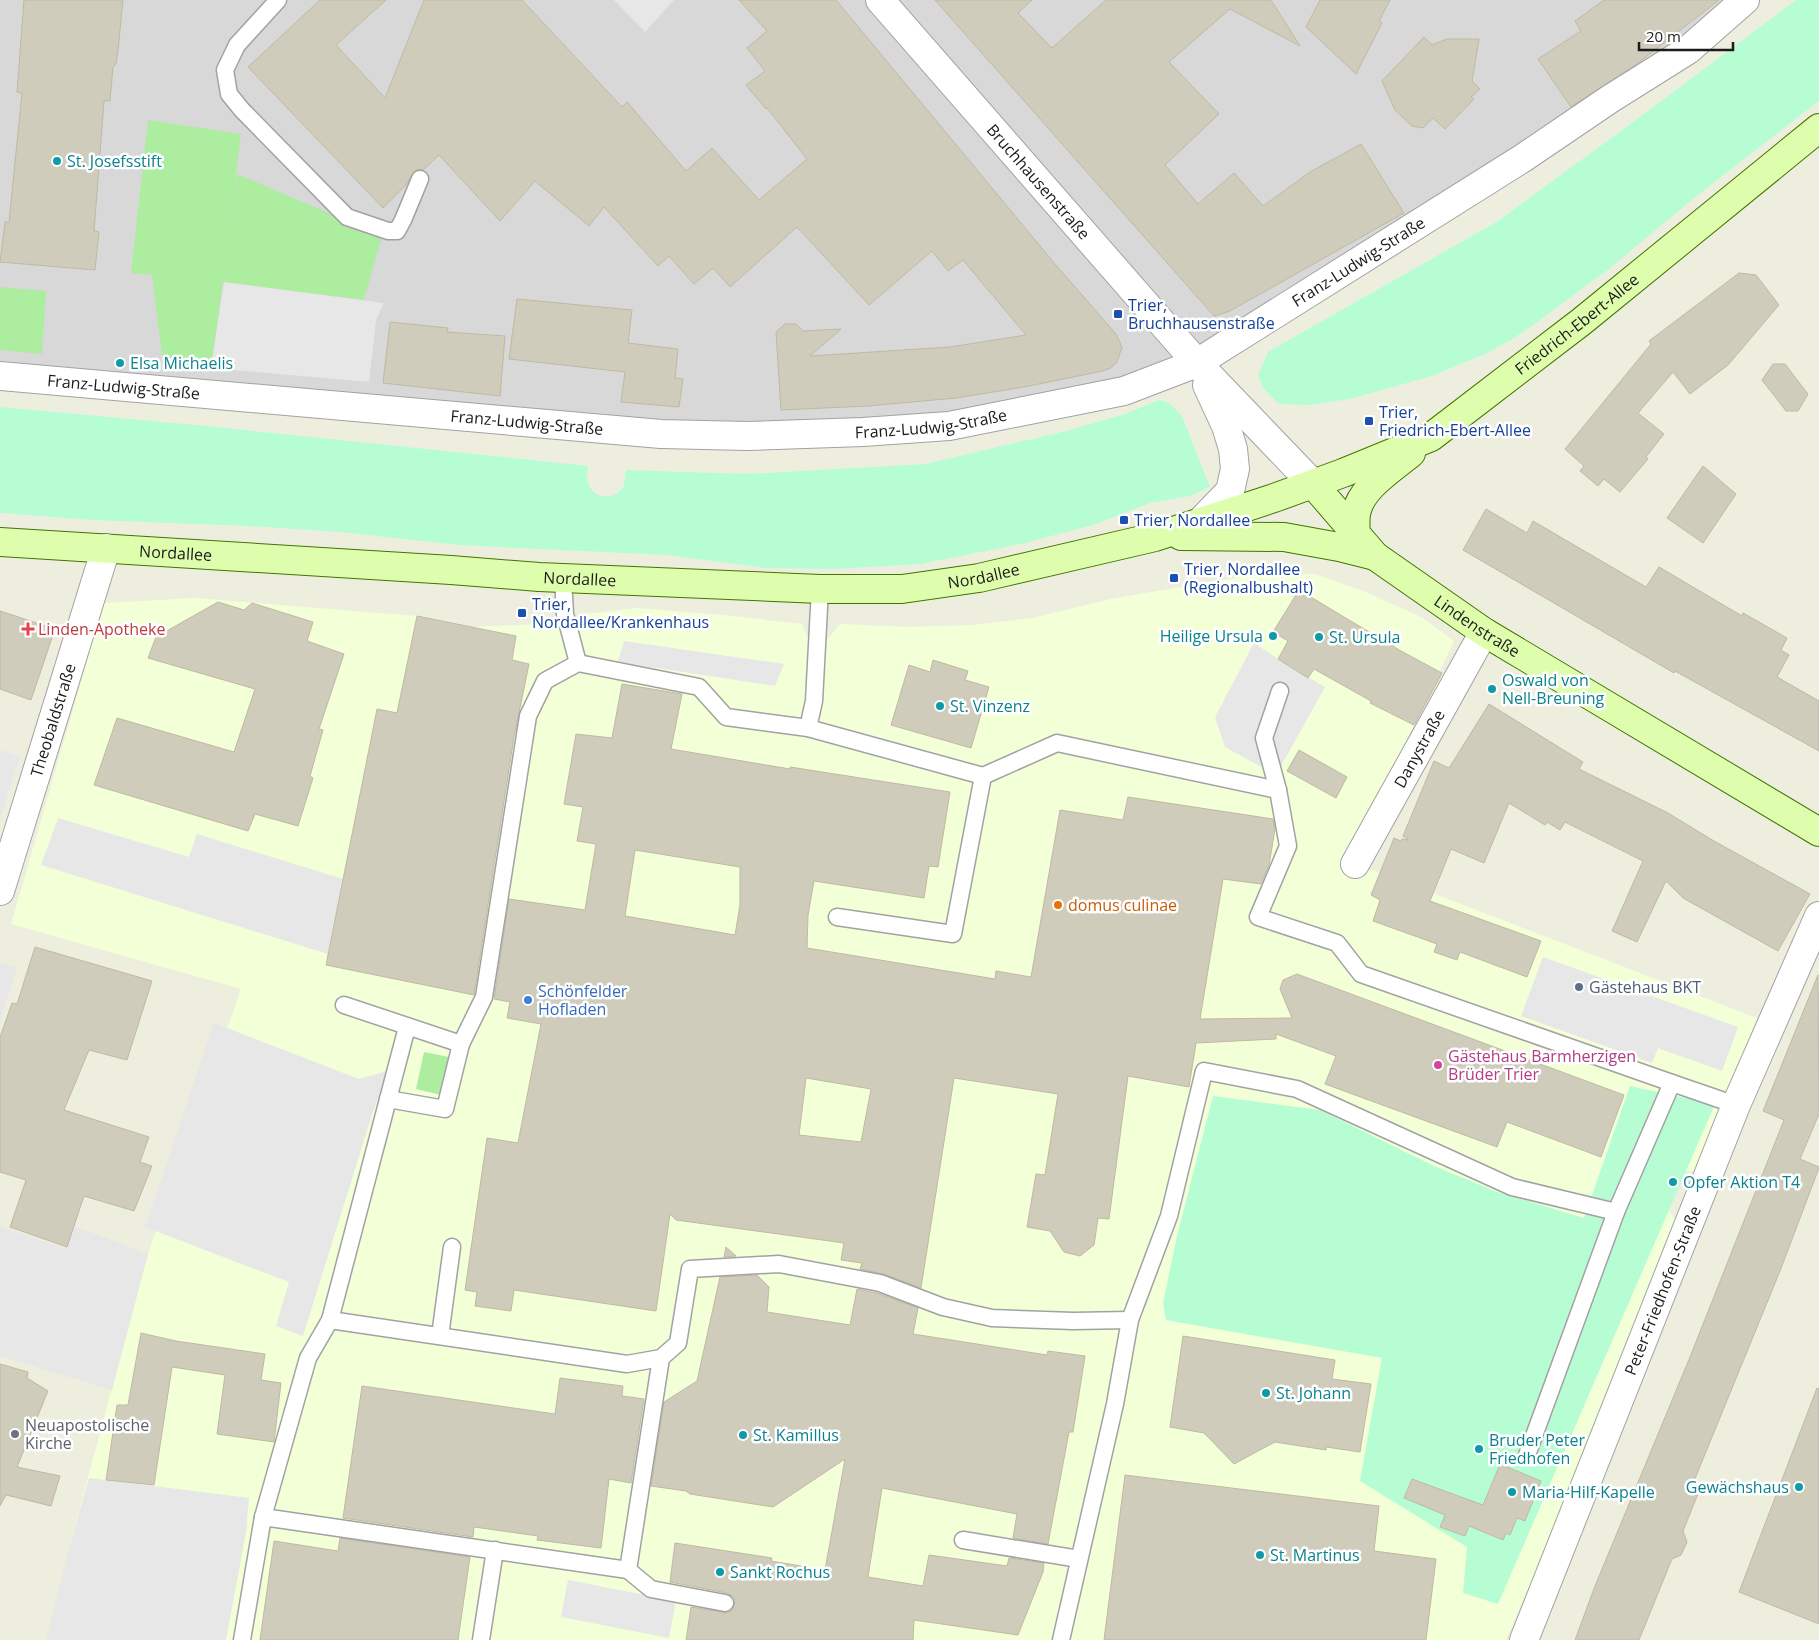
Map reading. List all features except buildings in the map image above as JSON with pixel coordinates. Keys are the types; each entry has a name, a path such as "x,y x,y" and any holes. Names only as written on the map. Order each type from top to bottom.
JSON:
{"main road":[{"name":"Friedrich-Ebert-Allee","path":"1313,484 1431,437 1581,322 1818,132"},
{"path":"1356,534 1356,513 1372,486 1431,437"},
{"name":"Nordallee","path":"0,542 563,579 820,590 902,589 979,578 1155,537 1313,484"},
{"name":"Lindenstraße","path":"1313,484 1375,556 1484,632 1819,832"},
{"name":"Nordallee","path":"1155,537 1284,537 1375,556"}],"street":[{"name":"Bruchhausenstraße","path":"880,0 1197,363 1313,484"},
{"name":"Franz-Ludwig-Straße","path":"0,376 661,434 747,436 863,432 949,426 1124,391 1197,363 1343,273 1523,158 1610,98 1688,50 1745,0"},
{"name":"Bruchhausenstraße","path":"1197,363 1226,426 1233,449 1235,470 1230,491 1201,521"},
{"name":"Theobaldstraße","path":"0,891 106,548"},
{"name":"Danystraße","path":"1355,864 1484,632"},
{"name":"Peter-Friedhofen-Straße","path":"1524,1640 1736,1105 1819,916"}],"lane":[{"path":"278,0 237,45 225,70 229,94 242,110 347,217 388,231 397,231 404,220 420,179"},
{"path":"563,579 565,614 578,663"},
{"path":"808,728 814,701 820,590"},
{"path":"388,1099 445,1109 462,1044 484,997 528,716 545,681 578,663 699,687 726,717 808,728 983,776 1057,743 1278,790"},
{"path":"1280,691 1264,738 1278,790 1288,846 1258,916 1337,943 1361,974 1736,1105"},
{"path":"837,917 953,934 983,776"},
{"path":"344,1005 462,1044"},
{"path":"242,1640 263,1517 308,1358 330,1320 407,1027"},
{"path":"1061,1640 1115,1404 1130,1320 1170,1216 1204,1071 1297,1089 1512,1187 1616,1212"},
{"path":"1527,1455 1616,1212 1672,1083"},
{"path":"440,1336 452,1247"},
{"path":"330,1320 627,1364 662,1358 678,1343 690,1269 779,1264 880,1283 943,1307 992,1318 1073,1321 1130,1320"},
{"path":"628,1570 662,1358"},
{"path":"263,1517 628,1570 651,1590 725,1603"},
{"path":"963,1540 1079,1559"},
{"path":"481,1640 495,1550"}],"shaded area":[{"path":"0,0 1738,0 1709,22 1149,388 768,435 0,361"},
{"path":"614,0 674,0 645,32"},
{"path":"1796,0 1819,0 1819,101 1689,202 1609,269 1536,323 1511,340 1485,354 1432,376 1350,399 1309,405 1279,404 1263,388 1258,375 1268,352 1498,221"},
{"path":"224,282 384,303 376,320 369,382 211,368"},
{"path":"1159,400 1168,402 1182,416 1210,487 1190,496 1150,503 1093,525 1025,543 921,564 835,569 766,568 666,555 458,545 340,532 249,526 93,520 0,513 0,407 207,426 588,466 589,487 594,493 608,496 621,490 624,485 626,470 748,474 925,464 1066,431 1125,414"},
{"path":"1315,574 1366,592 1423,618 1454,641 1349,861 1757,1018 1696,1172 1684,1170 1666,1208 1677,1221 1577,1476 1506,1640 46,1640 148,1254 241,989 11,924 104,603 195,598 417,616 473,627 560,623 571,636 582,628 586,614 636,608 802,624 807,637 828,639 840,624 909,627 972,625 1032,618 1115,598 1247,576"},
{"path":"624,641 784,664 775,686 618,662"},
{"path":"1254,643 1325,687 1276,775 1225,747 1215,717"},
{"path":"0,750 20,757 0,819"},
{"path":"58,818 189,857 197,834 343,879 328,954 41,865"},
{"name":"Gästehaus BKT","path":"1543,957 1738,1027 1722,1071 1658,1048 1652,1063 1521,1016"},
{"path":"0,963 17,968 0,1022"},
{"path":"214,1023 359,1079 387,1071 303,1336 276,1326 289,1282 145,1227"},
{"path":"1630,1086 1715,1104 1498,1604 1463,1593 1467,1547 1360,1481 1382,1358 1166,1320 1163,1303 1177,1236 1213,1096 1320,1110 1434,1166 1497,1192 1584,1218"},
{"path":"0,1226 66,1249 74,1226 148,1254 112,1390 0,1356"},
{"path":"89,1478 249,1498 246,1532 226,1640 46,1640"},
{"path":"568,1580 676,1601 669,1638 561,1617"}],"green space":[{"path":"148,120 241,134 230,224 237,174 382,236 364,300 223,282 211,368 163,364 152,275 131,273"},
{"path":"0,287 46,291 42,354 0,350"},
{"path":"424,1052 449,1057 441,1095 416,1089"}],"place":[{"name":"St. Josefsstift","path":"57,161"},
{"name":"Trier, Bruchhausenstraße","path":"1118,314"},
{"name":"Elsa Michaelis","path":"120,363"},
{"name":"Trier, Friedrich-Ebert-Allee","path":"1369,421"},
{"name":"Trier, Nordallee","path":"1124,520"},
{"name":"Trier, Nordallee (Regionalbushalt)","path":"1174,578"},
{"name":"Trier, Nordallee/Krankenhaus","path":"522,613"},
{"name":"Linden-Apotheke","path":"28,629"},
{"name":"Heilige Ursula","path":"1273,636"},
{"name":"St. Ursula","path":"1319,637"},
{"name":"Oswald von Nell-Breuning","path":"1492,689"},
{"name":"St. Vinzenz","path":"940,706"},
{"name":"domus culinae","path":"1058,905"},
{"name":"Gästehaus BKT","path":"1579,987"},
{"name":"Schönfelder Hofladen","path":"528,1000"},
{"name":"Gästehaus Barmherzigen Brüder Trier","path":"1438,1065"},
{"name":"Opfer Aktion T4","path":"1673,1182"},
{"name":"St. Johann","path":"1266,1393"},
{"name":"Neuapostolische Kirche","path":"15,1434"},
{"name":"St. Kamillus","path":"743,1435"},
{"name":"Bruder Peter Friedhofen","path":"1479,1449"},
{"name":"Gewächshaus","path":"1799,1487"},
{"name":"Maria-Hilf-Kapelle","path":"1512,1492"},
{"name":"St. Martinus","path":"1260,1555"},
{"name":"Sankt Rochus","path":"720,1572"}]}
